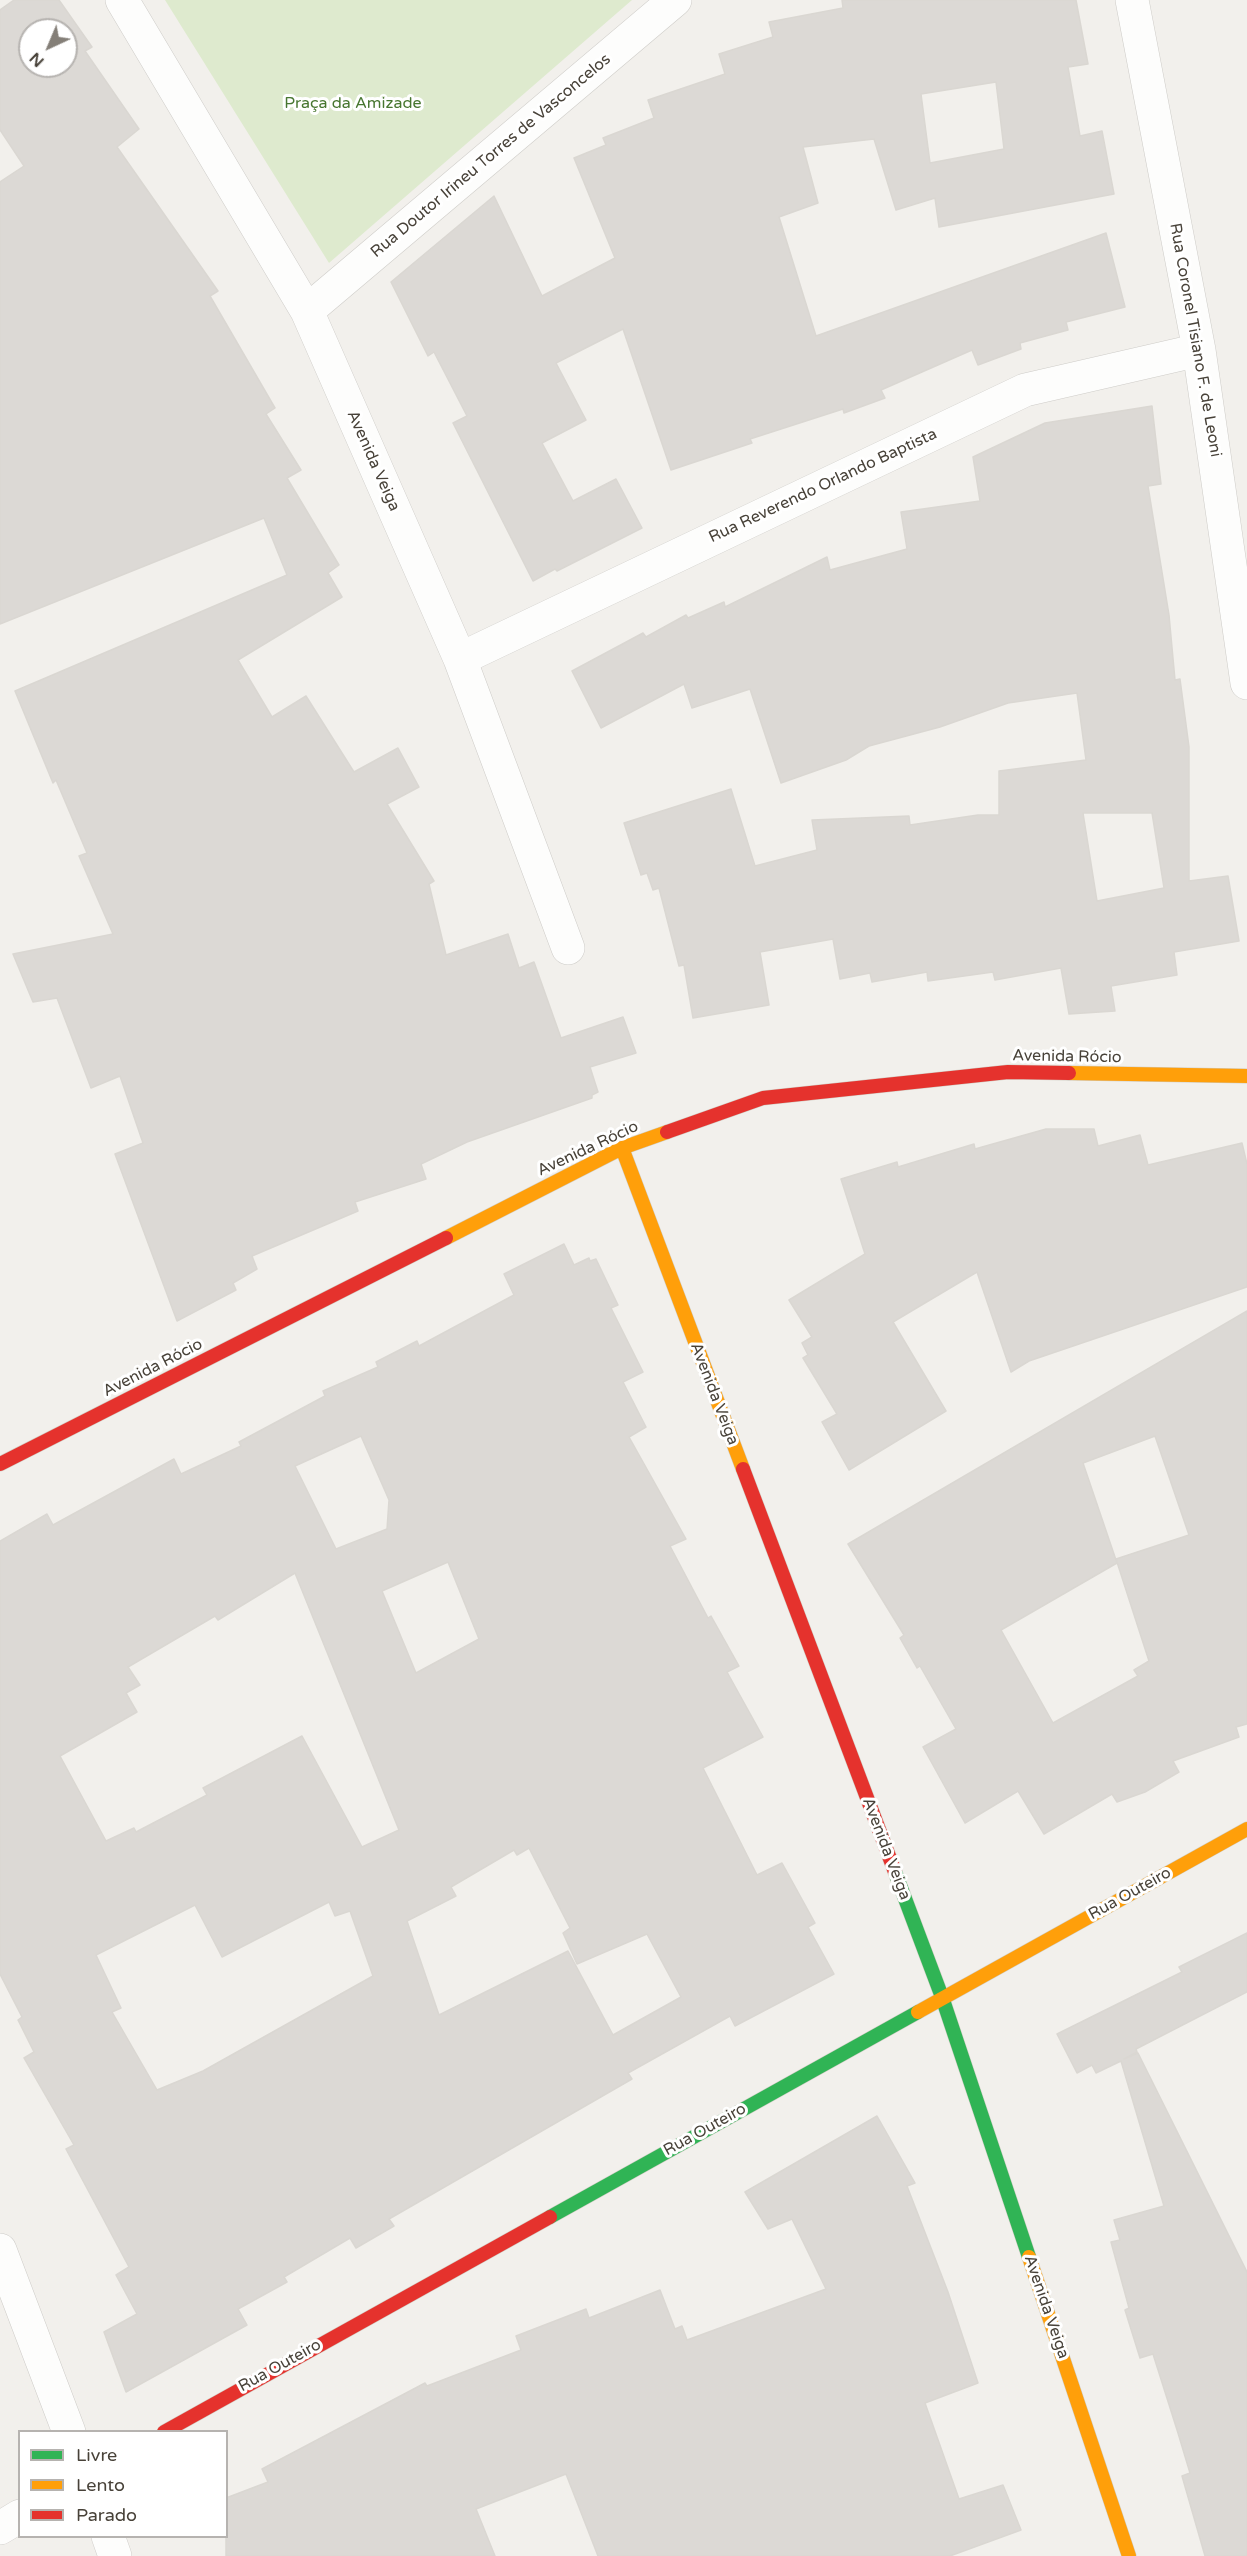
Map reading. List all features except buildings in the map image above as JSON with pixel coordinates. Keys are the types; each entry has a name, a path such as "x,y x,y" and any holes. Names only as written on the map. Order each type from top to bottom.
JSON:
{"street":[{"name":"Avenida Veiga","path":"122,0 307,311 460,659 568,948"},
{"name":"Rua Doutor Irineu Torres de Vasconcelos","path":"307,311 675,0"},
{"name":"Rua Coronel Tisiano F. de Leoni","path":"1132,0 1199,350 1247,683"},
{"name":"Rua Reverendo Orlando Baptista","path":"460,659 1025,390 1199,350"},
{"name":"Avenida Rócio","path":"0,1464 622,1148 763,1098 1008,1072 1247,1076"},
{"name":"Avenida Veiga","path":"622,1148 942,1997 1129,2556"},
{"name":"Rua Outeiro","path":"168,2430 1247,1829"},
{"path":"0,2250 68,2430"},
{"path":"0,2528 18,2517"},
{"path":"109,2538 115,2556"}],"green space":[{"name":"Praça da Amizade","path":"165,0 632,0 329,263"}],"traffic: fast":[{"path":"895,1872 942,1997 1029,2257"},
{"path":"550,2217 918,2012"}],"traffic: slow":[{"path":"1069,1073 1247,1076"},
{"path":"446,1238 622,1148 667,1132"},
{"path":"622,1148 743,1469"},
{"path":"918,2012 1247,1829"},
{"path":"1029,2257 1129,2556"}],"traffic: jam":[{"path":"667,1132 763,1098 1008,1072 1069,1073"},
{"path":"0,1464 446,1238"},
{"path":"743,1469 895,1872"},
{"path":"168,2430 550,2217"}]}
